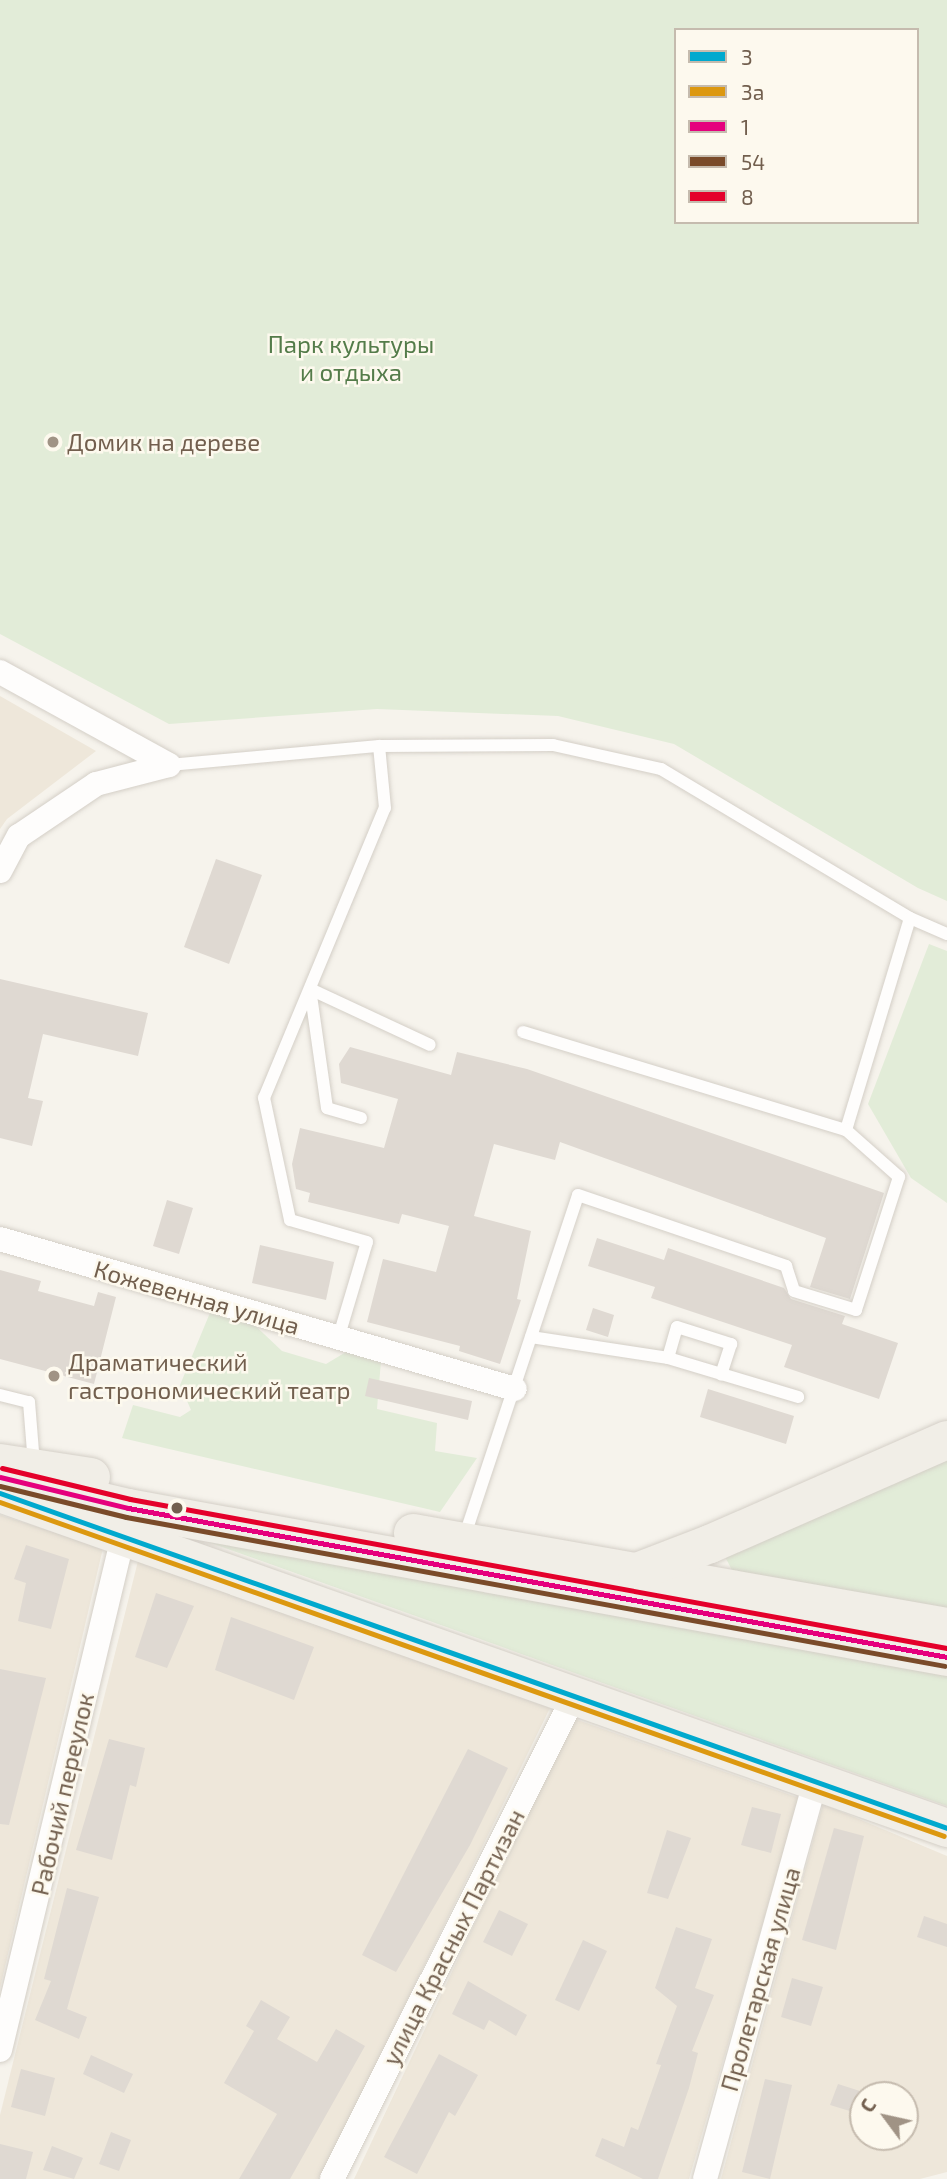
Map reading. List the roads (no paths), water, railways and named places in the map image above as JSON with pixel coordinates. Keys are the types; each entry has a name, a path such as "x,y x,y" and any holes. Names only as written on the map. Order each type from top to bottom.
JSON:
{"main road":[{"path":"637,1572 710,1544 947,1440"},
{"path":"12,1469 463,1542 947,1627"},
{"path":"12,1469 128,1508 947,1657"},
{"path":"0,1493 574,1696 816,1778 947,1828"}],"street":[{"path":"0,672 169,765"},
{"path":"0,872 19,836 96,784 169,765"},
{"name":"Кожевенная улица","path":"0,1239 515,1389"},
{"name":"Рабочий переулок","path":"0,2050 123,1537"},
{"name":"улица Красных Партизан","path":"332,2179 574,1696"},
{"name":"Пролетарская улица","path":"705,2179 816,1778"}],"lane":[{"path":"169,765 379,746 553,745 661,769 910,918 947,934"},
{"path":"338,1339 368,1242 290,1220 264,1098 384,808 379,746"},
{"path":"846,1130 910,918"},
{"path":"310,989 430,1045"},
{"path":"310,989 327,1108 361,1118"},
{"path":"463,1542 578,1195 786,1266 794,1291 856,1310 899,1177 846,1130 523,1032"},
{"path":"668,1358 677,1327 731,1344 722,1374"},
{"path":"531,1337 668,1358 799,1397"},
{"path":"0,1395 29,1402 12,1469"}],"place":[{"name":"Домик на дереве","path":"53,442"},
{"name":"Драматический гастрономический театр","path":"54,1376"}],"park label":[{"name":"Парк культуры и отдыха","path":"351,358"}]}
